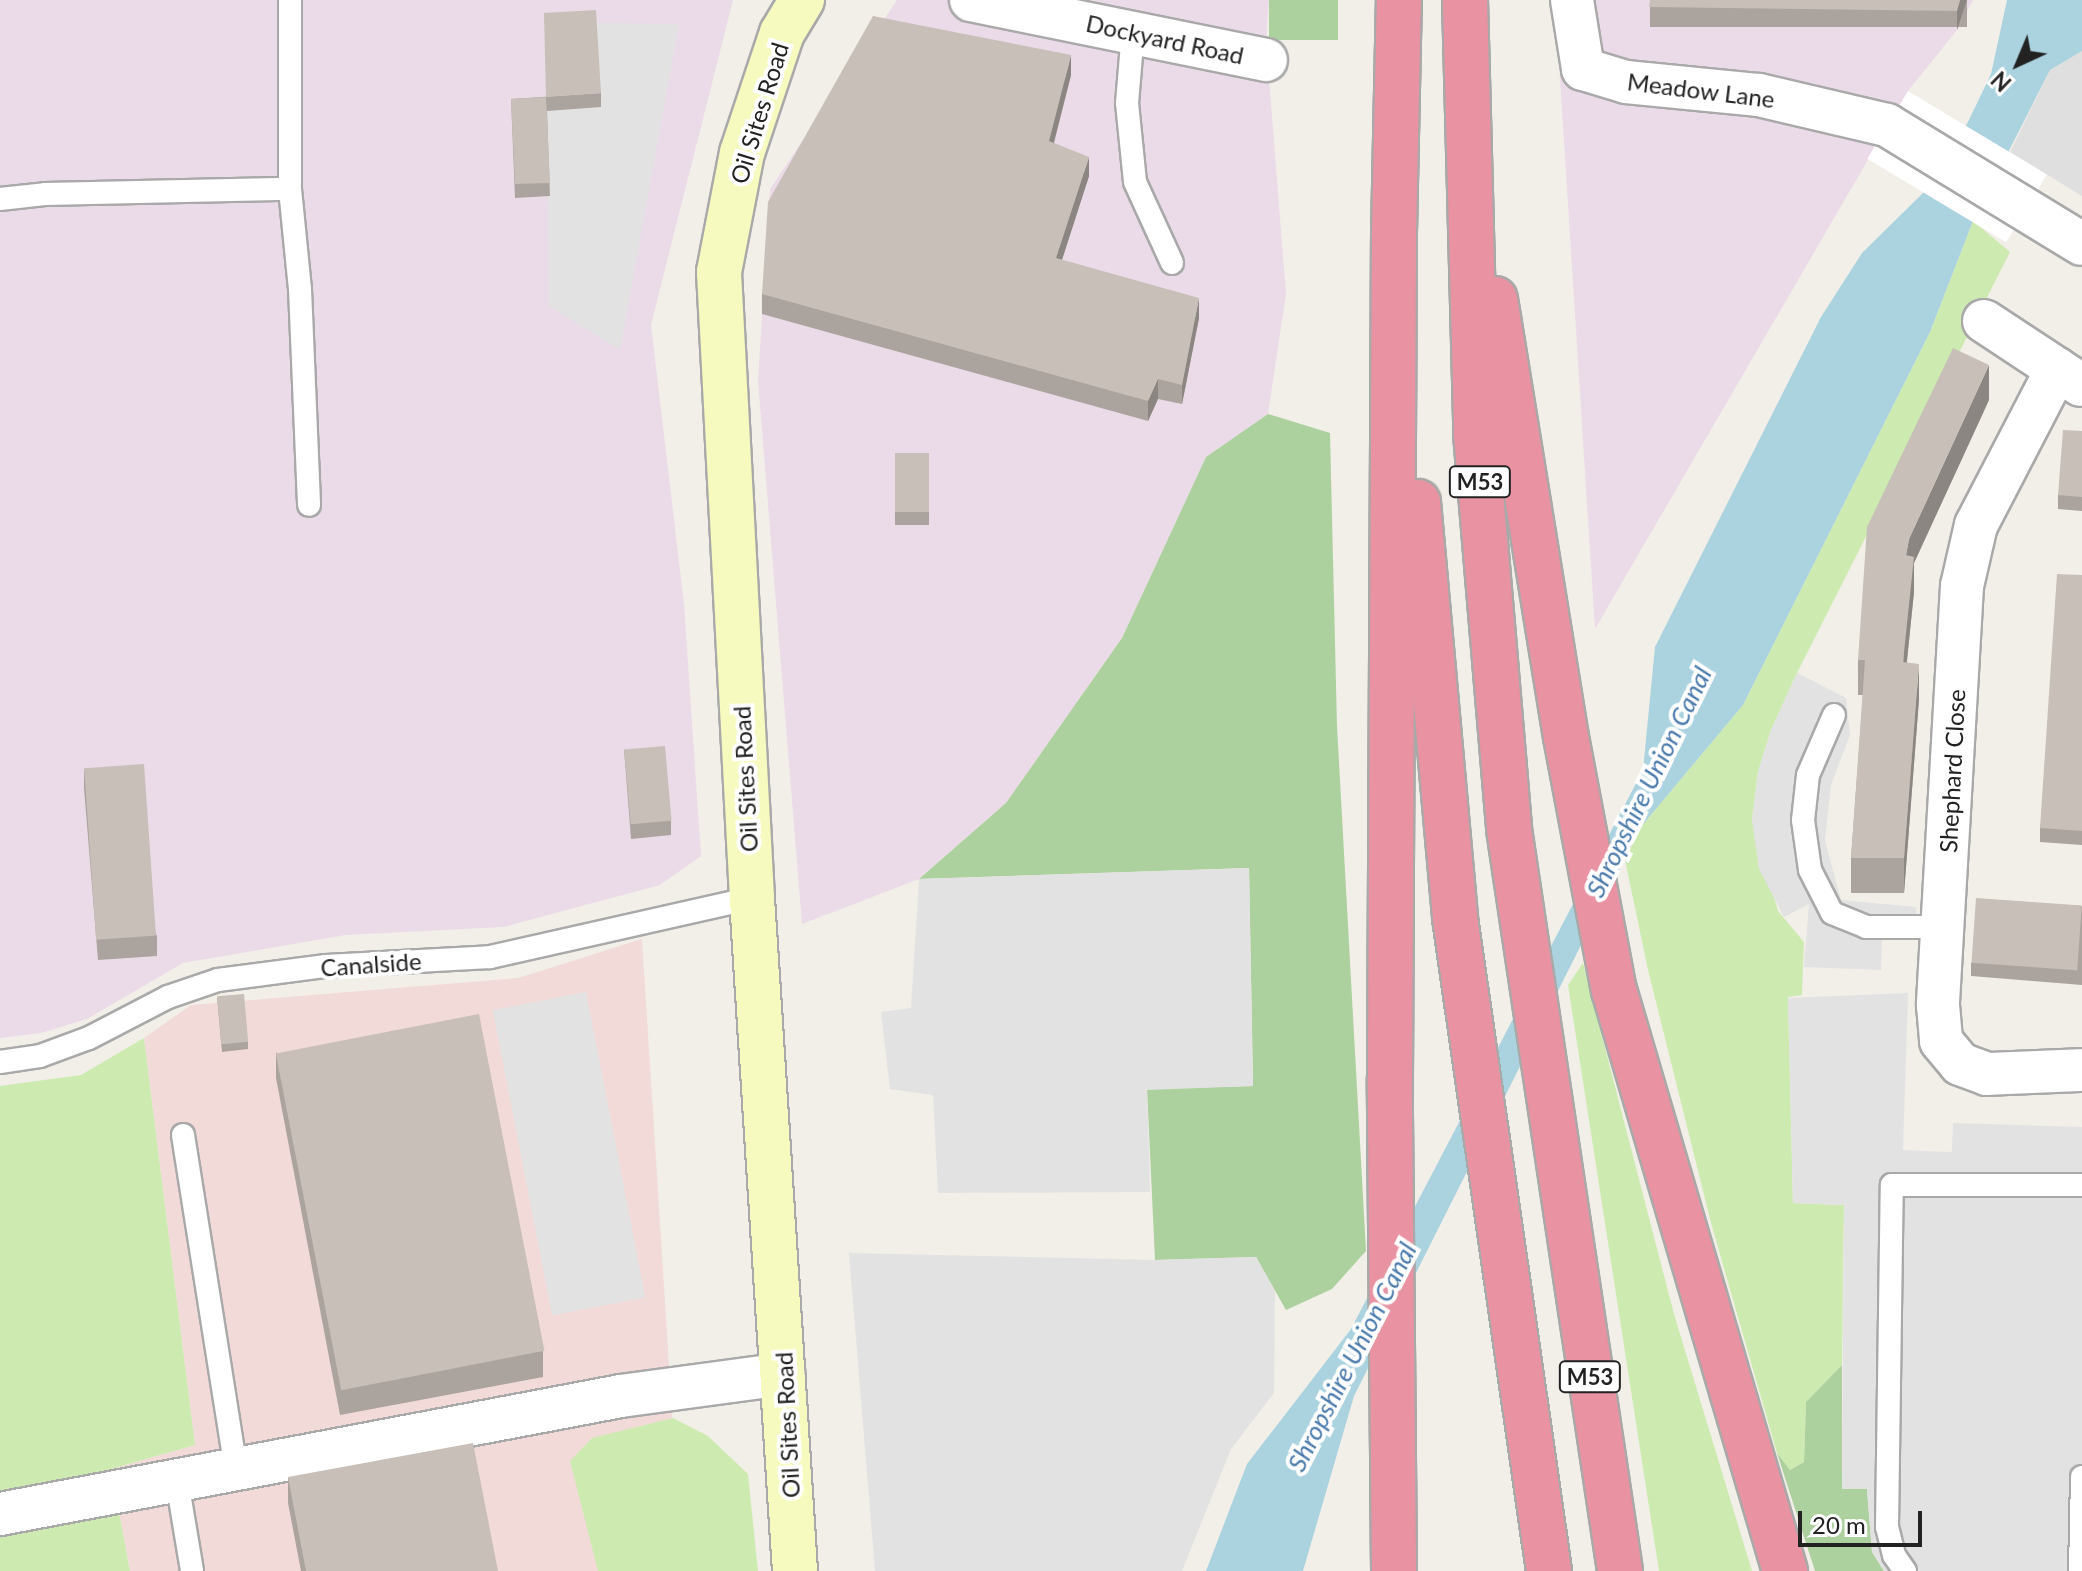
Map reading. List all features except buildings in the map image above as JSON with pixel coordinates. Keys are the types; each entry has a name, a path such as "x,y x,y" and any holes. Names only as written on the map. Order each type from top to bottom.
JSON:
{"highway":[{"name":"M53","path":"1399,0 1394,233 1455,918 1549,1571"},
{"name":"M53","path":"1465,0 1476,434 1509,829 1620,1571"},
{"path":"1467,135 1566,737 1614,990 1785,1571"},
{"path":"1394,233 1390,1079 1394,1571"}],"street":[{"name":"Oil Sites Road","path":"795,1571 752,898 719,272 742,153 782,33 802,0"},
{"name":"Dockyard Road","path":"971,0 1266,60"},
{"name":"Meadow Lane","path":"1572,0 1583,69 1626,82 1759,95 1887,125 2082,244"},
{"name":"Shephard Close","path":"1984,321 2070,377 1976,525 1962,586 1938,1005 1941,1041 1960,1064 1987,1074 2082,1070"},
{"path":"0,1514 621,1396 784,1374"}],"lane":[{"path":"290,0 290,189 300,289 309,505"},
{"path":"1133,32 1127,103 1135,182 1172,263"},
{"path":"0,199 45,194 290,189"},
{"path":"1834,715 1808,775 1803,820 1810,870 1832,913 1866,927 1943,927"},
{"name":"Canalside","path":"0,1062 40,1056 89,1038 168,997 218,980 326,966 490,957 752,898"},
{"path":"183,1135 236,1469"},
{"path":"1905,1571 1894,1555 1887,1527 1892,1185 2082,1185"},
{"path":"2080,1571 2082,1477"},
{"path":"177,1481 192,1571"}],"shaded area":[{"path":"0,0 733,0 651,325 684,604 701,856 660,885 503,927 346,935 183,963 87,1019 41,1033 0,1038"},
{"path":"897,0 1269,0 1266,40 1286,294 1268,414 1206,457 1122,638 1006,803 919,879 802,924 758,381 770,189"},
{"path":"1555,0 1973,0 1957,30 1908,91 1595,629"},
{"path":"596,23 679,24 620,350 549,306 546,111 600,107"},
{"path":"2082,51 2082,196 2010,152 2050,70"},
{"path":"1797,673 1846,698 1850,735 1831,785 1825,841 1841,900 1916,907 1918,939 1882,940 1881,970 1804,967 1809,904 1784,917 1759,869 1752,820 1758,772 1771,730"},
{"path":"1249,868 1253,1086 1147,1090 1150,1192 938,1193 933,1095 890,1089 881,1012 911,1008 919,879"},
{"path":"642,939 682,1571 130,1571 111,1469 195,1445 144,1038 191,1005 518,978"},
{"path":"586,992 645,1297 552,1315 493,1010"},
{"path":"1908,993 1903,1150 1952,1152 1953,1123 2082,1127 2082,1571 1884,1571 1872,1552 1867,1489 1842,1489 1844,1205 1793,1203 1788,998"},
{"path":"849,1253 1155,1260 1256,1257 1275,1291 1274,1393 1231,1449 1182,1571 875,1571"}],"green space":[{"path":"1269,0 1338,0 1338,40 1269,40"},
{"path":"1973,221 2010,252 1797,673 1771,730 1758,772 1752,820 1778,911 1804,942 1802,995 1788,997 1793,1203 1844,1205 1842,1365 1806,1402 1804,1462 1790,1470 1777,1453 1711,1223 1648,970 1625,860 1640,828 1743,705 1930,332"},
{"path":"1268,414 1330,433 1337,726 1366,1251 1332,1289 1286,1310 1256,1257 1155,1260 1147,1089 1253,1086 1249,868 919,879 1006,803 1122,638 1206,457"},
{"path":"1583,963 1674,1314 1752,1571 1659,1571 1568,985"},
{"path":"144,1038 195,1445 111,1469 130,1571 0,1571 0,1086 81,1075"},
{"path":"1842,1365 1842,1488 1867,1489 1872,1552 1884,1571 1815,1571 1777,1453 1790,1470 1804,1462 1806,1402"},
{"path":"673,1418 708,1436 748,1474 758,1571 598,1571 570,1461 592,1438"}],"water":[{"name":"Shropshire Union Canal","path":"2007,0 2082,0 2082,51 2050,70 1973,221 1930,332 1743,705 1640,828 1354,1396 1303,1571 1206,1571 1247,1464 1351,1329 1643,770 1655,647 1821,317 1862,253 1924,192 1966,126 1991,74"}],"pier":[{"path":"1908,91 2047,174 2006,242 1867,159"}]}
